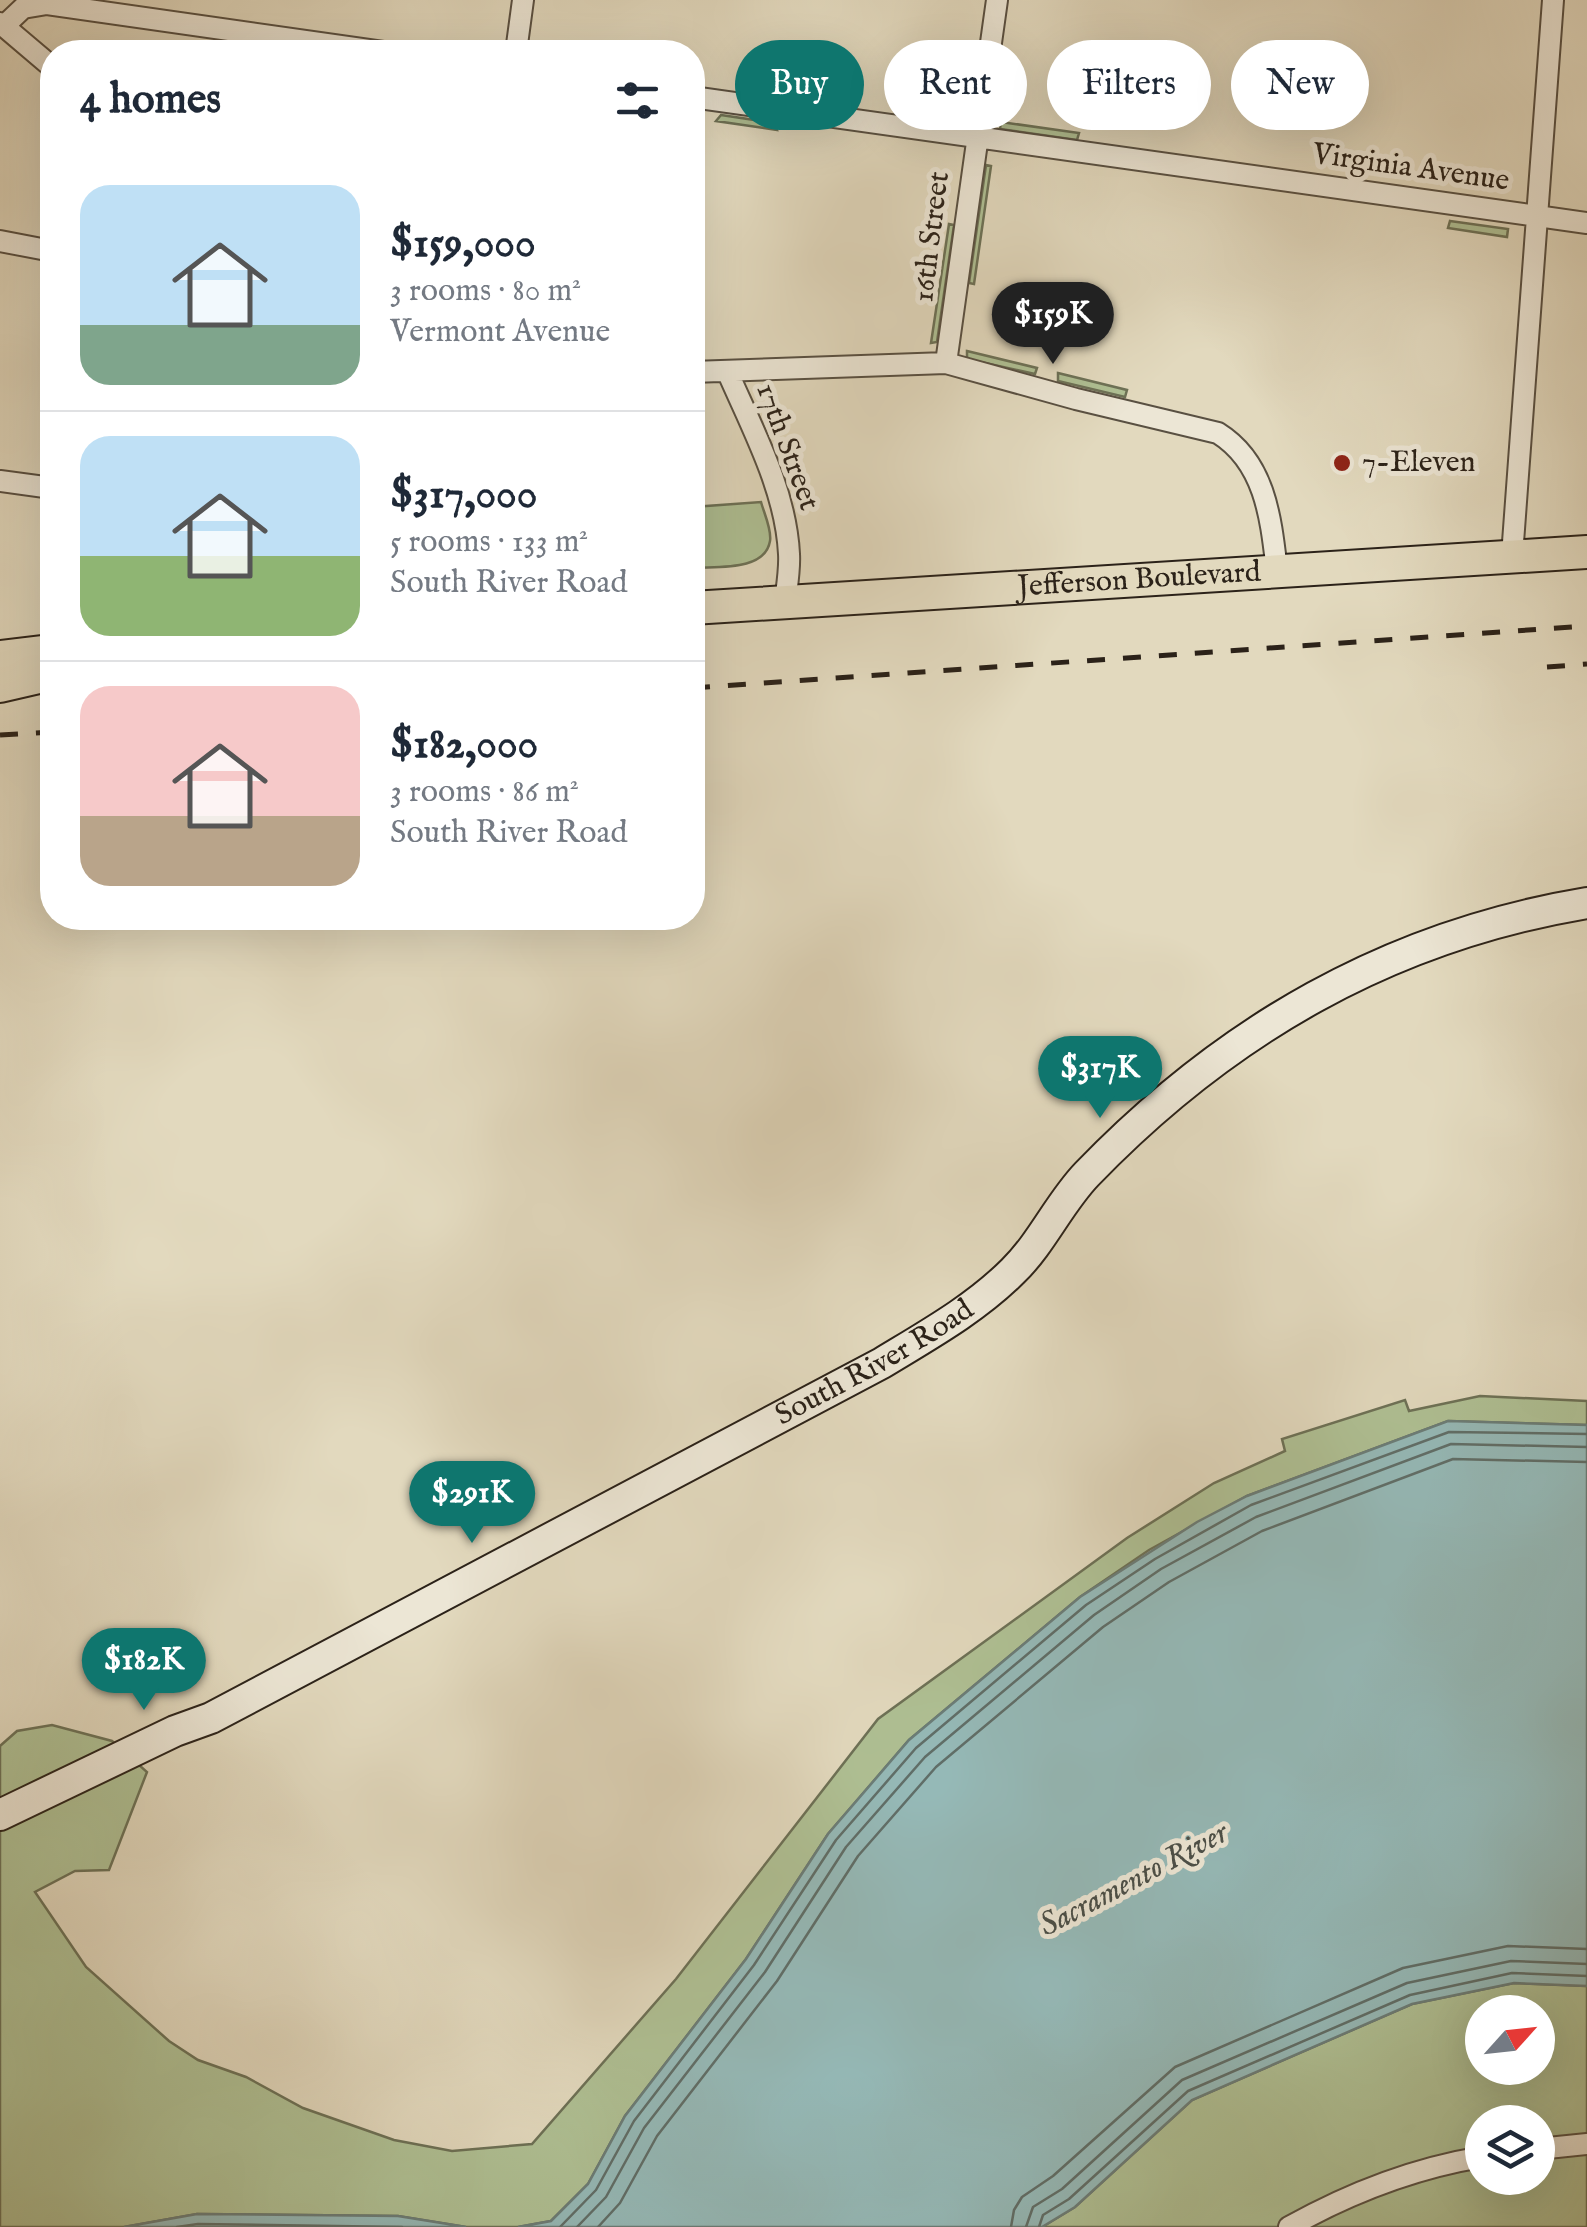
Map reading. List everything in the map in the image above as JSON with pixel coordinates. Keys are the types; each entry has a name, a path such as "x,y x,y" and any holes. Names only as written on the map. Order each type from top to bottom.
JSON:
{"main road":[{"name":"Jefferson Boulevard","path":"705,607 1587,552"},
{"path":"0,656 40,652"},
{"path":"0,686 40,677"}],"street":[{"path":"518,40 523,0"},
{"name":"16th Street","path":"946,363 997,0"},
{"path":"1512,556 1553,0"},
{"path":"40,57 2,24 23,8 45,1 303,40"},
{"name":"Virginia Avenue","path":"705,99 1587,223"},
{"path":"0,242 40,249"},
{"path":"705,372 946,363 1076,400 1218,433 1236,444 1251,465 1271,518 1277,571"},
{"name":"17th Street","path":"728,373 766,461 784,518 789,556 785,602"},
{"path":"0,480 40,486"},
{"name":"South River Road","path":"0,1829 41,1801 244,1700 865,1372 958,1317 1015,1269 1085,1176 1173,1095 1281,1014 1384,962 1436,941 1493,922 1587,903"},
{"name":"South River Road","path":"0,1815 41,1801"},
{"path":"1555,2147 1587,2144"},
{"path":"1289,2227 1369,2190 1465,2161"}],"green space":[{"path":"721,115 735,117 735,124 716,121"},
{"path":"1027,126 1079,133 1077,140 1007,130 1027,130"},
{"path":"986,165 991,166 974,284 969,283"},
{"path":"1450,221 1508,229 1507,237 1448,228"},
{"path":"949,224 954,225 937,342 931,343"},
{"path":"967,351 1037,368 1035,374 967,359"},
{"path":"1058,373 1127,390 1125,397 1058,381"},
{"path":"761,502 769,527 766,551 749,563 705,567 705,506"},
{"path":"1480,1396 1587,1401 1587,1425 1448,1421 1247,1496 1149,1550 1080,1597 909,1740 828,1834 746,1959 625,2116 588,2184 551,2221 518,2227 466,2227 398,2216 197,2214 124,2227 0,2227 0,1746 17,1731 52,1725 112,1741 147,1772 109,1870 75,1871 35,1892 86,1967 169,2041 198,2060 246,2077 303,2108 394,2140 452,2151 532,2144 676,1979 878,1719 1127,1538 1214,1483 1285,1451 1282,1439 1405,1400 1409,1411"},
{"path":"1514,1983 1587,1986 1587,2227 1042,2227 1075,2207 1192,2100 1412,2004"}],"water":[{"name":"Sacramento River","path":"1448,1421 1587,1425 1587,1986 1514,1983 1412,2004 1192,2100 1075,2207 1042,2227 518,2227 551,2221 588,2184 625,2116 746,1959 828,1834 909,1740 1080,1597 1197,1522 1247,1496"},
{"path":"197,2214 398,2216 466,2227 124,2227"}],"railway":[{"path":"705,687 1587,626"},
{"path":"1547,667 1587,664"},
{"path":"0,735 40,733"}],"place":[{"name":"7-Eleven","path":"1342,463"}]}
